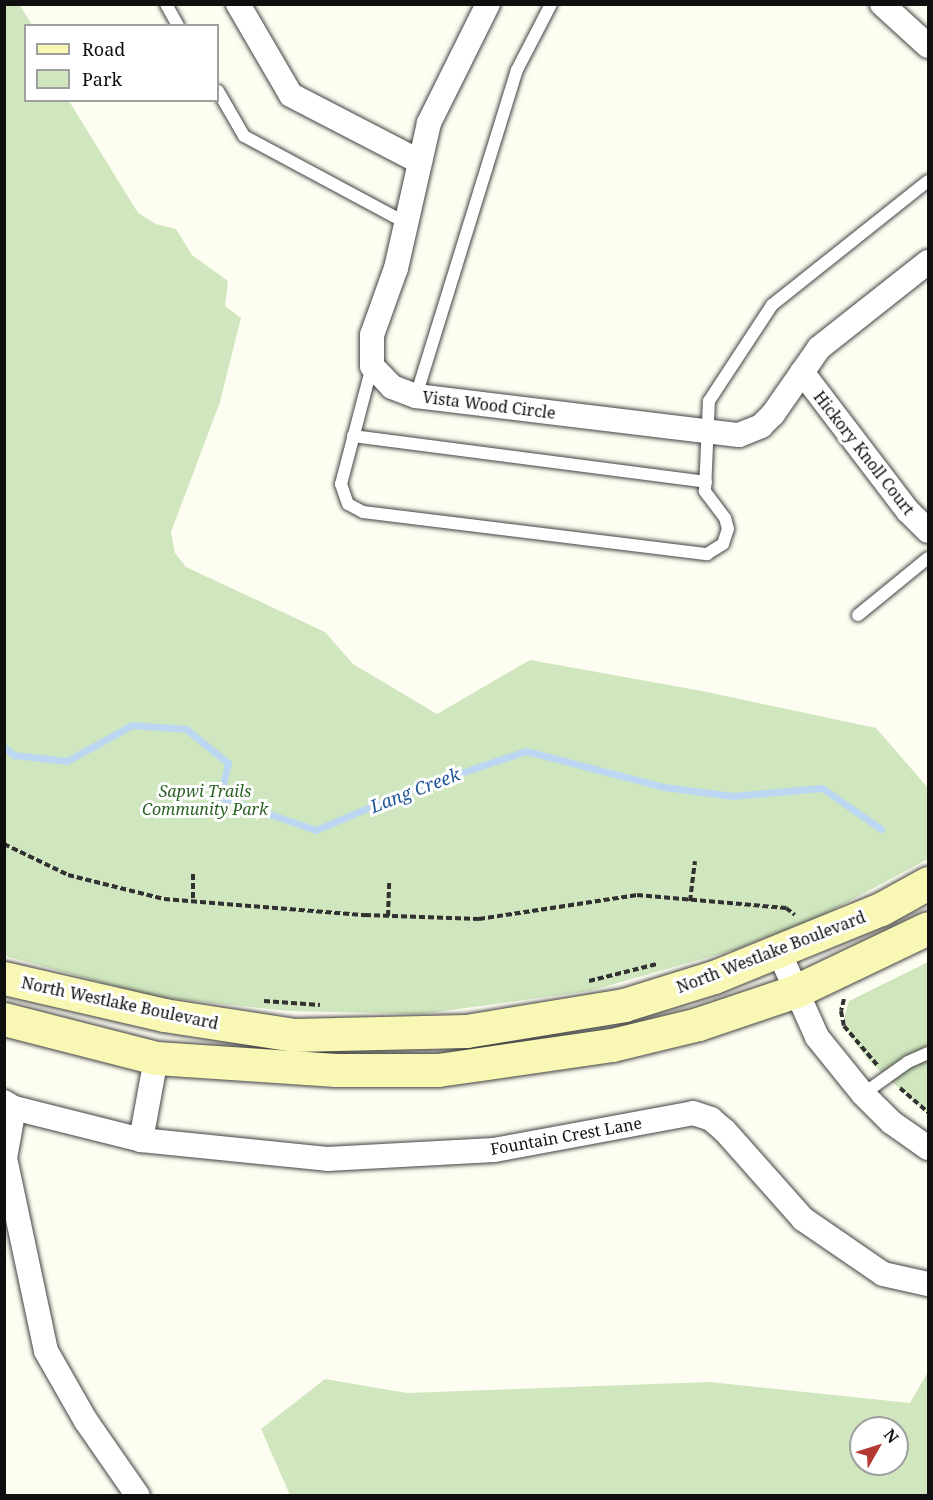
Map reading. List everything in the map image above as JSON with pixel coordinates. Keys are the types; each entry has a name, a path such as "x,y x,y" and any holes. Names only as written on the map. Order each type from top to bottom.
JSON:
{"main road":[{"name":"North Westlake Boulevard","path":"4,978 211,1023 294,1035 377,1036 525,1024 624,1005 779,952 881,909 928,883"},
{"path":"4,1019 156,1058 312,1069 438,1070 612,1045 765,1004 928,928"}],"street":[{"path":"238,4 291,95 420,162"},
{"path":"372,366 372,335 396,268 420,162 440,95 488,4"},
{"path":"882,4 928,46"},
{"name":"Vista Wood Circle","path":"372,366 392,387 416,396 739,435 761,426 819,348 924,275"},
{"name":"Hickory Knoll Court","path":"802,372 908,512 928,531"},
{"path":"779,952 818,1037 863,1094 891,1122 928,1148"},
{"path":"141,1140 156,1058"},
{"path":"9,1105 5,1158 46,1351 86,1421 138,1496"},
{"name":"Fountain Crest Lane","path":"9,1105 141,1140 243,1152 339,1158 494,1150 693,1113 711,1119 725,1131 803,1219 883,1274 928,1284"}],"lane":[{"path":"166,4 177,24"},
{"path":"416,396 517,70 551,4"},
{"path":"219,93 244,136 406,223"},
{"path":"372,366 341,484 342,496 348,504 363,512 707,554 723,544 728,529 725,518 705,491 709,401 772,305 928,182"},
{"path":"353,436 706,482"},
{"path":"858,615 928,558"},
{"path":"863,1094 928,1053"}],"path":[{"path":"4,844 68,874 164,899 388,916 479,919 636,895 786,908 799,917 790,921"},
{"path":"690,901 694,861"},
{"path":"193,873 193,901"},
{"path":"388,916 389,880"},
{"path":"584,982 663,962"},
{"path":"849,990 841,1011 844,1026 888,1077 928,1112"},
{"path":"258,1000 328,1005"}],"green space":[{"name":"Sapwi Trails Community Park","path":"19,4 31,24 24,24 24,102 70,102 138,213 156,224 176,229 192,255 228,281 225,306 241,318 220,402 171,532 175,553 186,567 325,632 353,664 437,714 530,660 702,691 876,728 928,788 928,859 821,916 734,950 589,991 422,1014 289,1011 156,997 5,956 4,5"},
{"path":"928,962 928,1114 868,1060 849,1034 844,1018 849,1001"},
{"path":"928,1372 928,1495 290,1495 261,1429 325,1379 407,1393 710,1382 910,1403"}],"waterway":[{"name":"Lang Creek","path":"4,747 14,755 67,761 132,725 186,729 228,763 220,797 316,830 410,790 526,751 664,787 732,796 822,788 881,829"}]}
